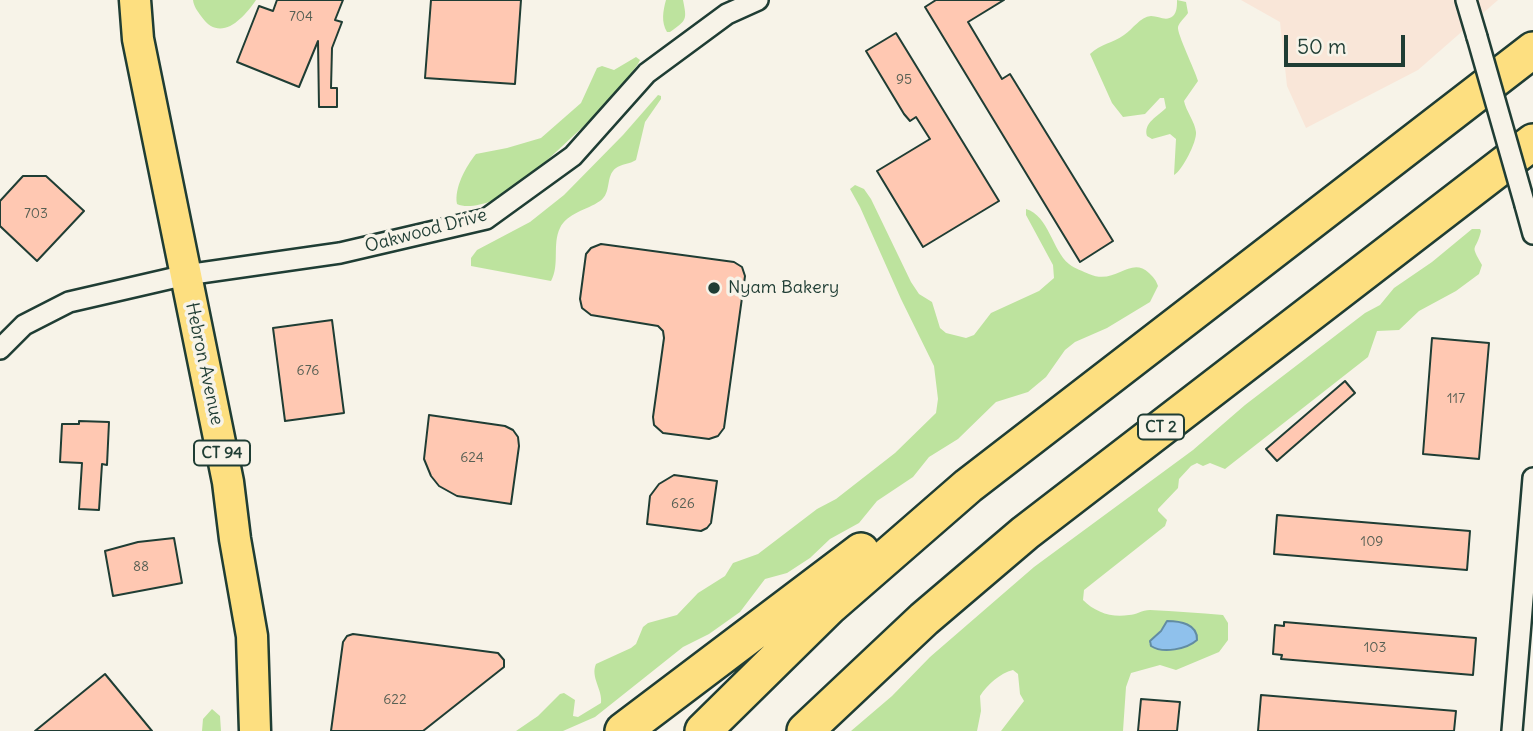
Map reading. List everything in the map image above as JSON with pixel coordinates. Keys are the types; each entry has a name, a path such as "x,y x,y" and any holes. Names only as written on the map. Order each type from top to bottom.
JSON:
{"highway":[{"path":"703,731 836,600 996,464 1533,50"},
{"name":"CT 2","path":"806,731 914,628 1026,533 1533,142"},
{"path":"623,731 873,541 951,487 996,464"}],"main road":[{"name":"Hebron Avenue","path":"135,0 137,33 228,482 234,540 251,627 255,672 255,731"}],"street":[{"name":"Oakwood Drive","path":"0,349 24,326 69,302 186,275 340,253 486,219 573,156 647,73 727,14 758,0"},
{"path":"1466,0 1533,234"},
{"path":"1512,731 1533,478"}],"shaded area":[{"path":"1241,0 1498,0 1418,70 1306,128 1287,86 1280,22"}],"green space":[{"path":"193,0 256,0 231,26 216,28 201,16"},
{"path":"666,0 683,0 685,12 683,22 670,32 667,32 663,20"},
{"path":"1177,0 1186,2 1188,13 1178,31 1198,81 1184,101 1196,137 1185,162 1174,175 1176,139 1170,134 1152,139 1147,136 1146,131 1152,120 1166,108 1164,98 1160,98 1145,114 1123,117 1112,103 1090,54 1124,35 1147,17 1170,18 1176,11"},
{"path":"636,57 640,60 638,64 606,103 522,184 486,203 470,206 457,204 457,191 462,177 476,154 541,138 581,103 597,68 602,66 614,70"},
{"path":"658,95 661,99 645,122 636,160 616,168 604,198 572,215 560,228 551,281 471,266 471,258 477,250 530,222 564,195"},
{"path":"855,185 864,189 871,199 911,282 919,294 932,302 940,328 946,333 966,338 974,335 991,313 1039,291 1054,278 1053,265 1026,215 1026,209 1040,219 1063,258 1074,267 1099,277 1135,267 1142,268 1152,276 1158,286 1150,302 1107,328 1075,342 1065,350 1046,377 1028,392 996,402 958,439 929,457 913,477 877,501 859,523 830,539 810,558 787,573 765,579 740,612 709,634 683,647 595,717 563,731 516,731 538,716 560,694 564,693 575,700 573,716 578,717 601,703 595,674 596,664 631,648 648,623 677,615 698,593 725,576 733,563 758,554 817,509 836,499 895,453 936,413 938,399 934,366 850,189"},
{"path":"1472,229 1480,229 1475,248 1482,265 1479,274 1456,291 1419,311 1399,330 1377,331 1368,357 1225,469 1210,463 1191,466 1179,479 1178,488 1158,509 1167,520 1165,526 1084,590 1083,600 1098,611 1110,615 1132,615 1150,610 1187,612 1223,615 1228,623 1228,640 1219,652 1176,670 1160,665 1131,673 1126,687 1123,731 1001,731 1024,701 1020,694 1018,674 1013,670 994,680 980,696 981,711 977,731 851,731 892,696 930,657 1034,567 1193,450 1245,405 1365,313 1380,305 1394,288 1432,262","holes":["1178,621 1193,628 1149,644 1163,627"]},
{"path":"212,709 220,716 221,731 202,731 203,719"}],"water":[{"path":"1167,621 1191,627 1195,630 1197,640 1175,649 1162,650 1151,646 1150,641"}],"building":[{"path":"277,0 343,0 335,20 342,22 332,48 331,88 337,88 337,107 319,107 318,41 299,87 237,62 259,6 273,11"},
{"path":"431,0 521,0 515,84 425,78"},
{"path":"936,0 1004,0 968,22 1002,79 1010,74 1113,241 1080,262 925,7"},
{"path":"896,33 999,201 923,247 877,171 930,139 916,117 910,121 904,114 866,51"},
{"path":"23,176 46,176 84,211 37,261 0,226 0,201"},
{"path":"601,244 734,262 742,267 745,276 724,428 718,436 709,439 663,433 654,425 664,338 663,331 658,326 591,315 582,308 580,299 586,254 591,248"},
{"path":"332,320 344,413 285,421 273,328"},
{"path":"1432,338 1489,343 1479,459 1423,454"},
{"path":"1345,381 1355,393 1277,461 1266,449"},
{"path":"429,415 505,426 513,430 518,437 519,446 511,504 457,496 439,486 431,476 424,459"},
{"path":"79,421 109,422 107,465 102,464 99,510 79,509 82,463 60,462 62,424 79,424"},
{"path":"674,475 717,481 711,523 707,528 701,531 647,524 650,496 659,484"},
{"path":"1277,515 1470,531 1467,570 1274,554"},
{"path":"174,538 182,583 113,596 105,551 138,542"},
{"path":"1284,622 1476,638 1473,675 1281,659 1282,655 1273,654 1275,625 1284,626"},
{"path":"353,634 498,653 504,660 504,667 423,731 331,731 343,642 347,636"},
{"path":"105,674 152,731 35,731"},
{"path":"1261,695 1456,711 1454,731 1258,731"},
{"path":"1141,699 1180,702 1177,731 1138,731"}],"place":[{"name":"Nyam Bakery","path":"714,288"}]}
